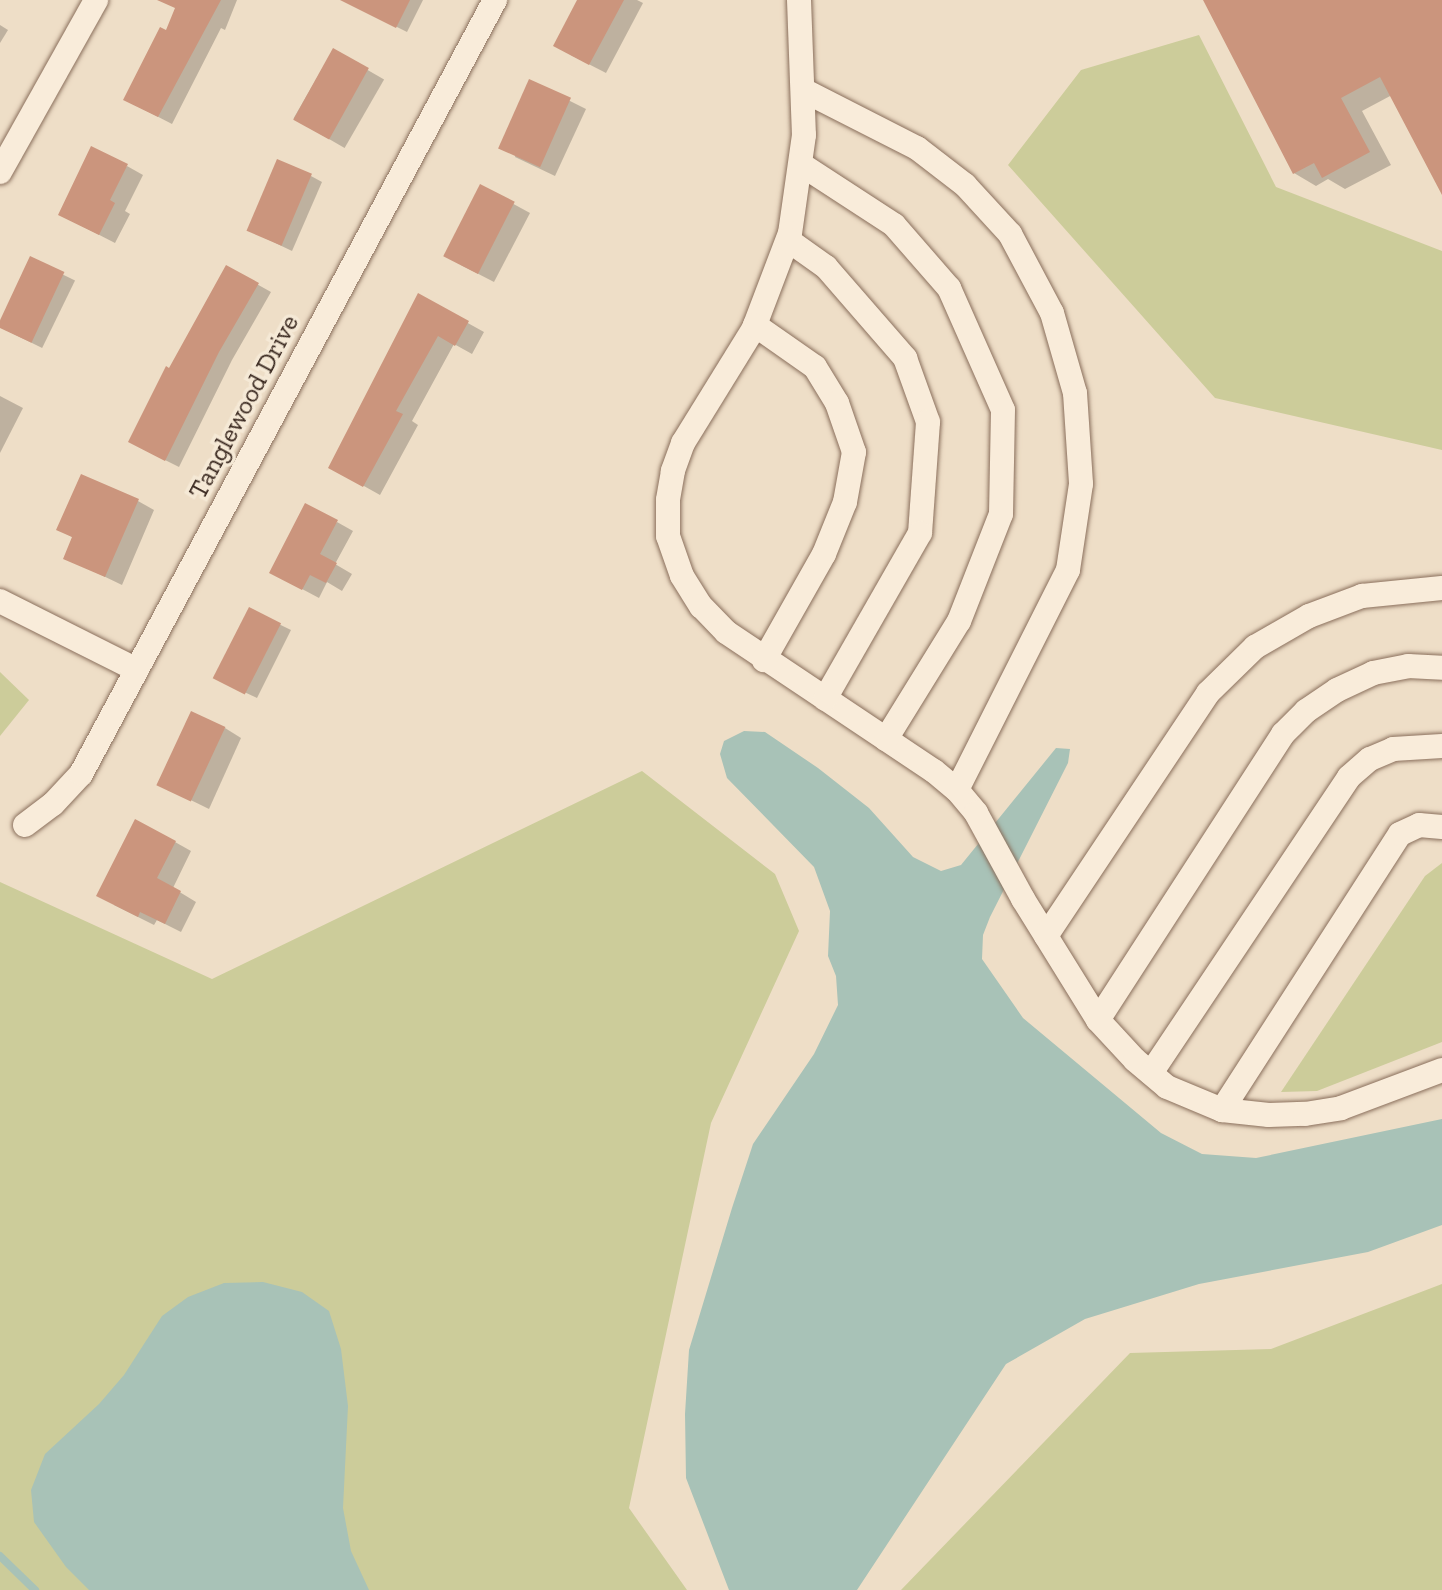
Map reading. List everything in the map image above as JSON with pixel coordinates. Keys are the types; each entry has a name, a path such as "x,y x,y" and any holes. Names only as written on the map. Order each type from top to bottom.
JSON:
{"street":[{"path":"0,172 96,0"},
{"name":"Tanglewood Drive","path":"24,825 53,804 81,774 495,0"},
{"path":"799,0 803,90 802,165 788,240 755,326 683,443 673,471 668,500 668,536 682,576 701,606 726,632 957,790 976,813 1023,899 1098,1020 1151,1073 1176,1091 1222,1110 1269,1115 1306,1114 1341,1108 1442,1070"},
{"path":"803,90 917,148 965,185 1010,234 1052,313 1075,393 1081,484 1069,570 957,790"},
{"path":"802,165 894,225 949,288 1003,410 1001,514 959,621 886,739"},
{"path":"788,240 826,267 905,358 928,422 920,534 825,699"},
{"path":"755,326 815,367 837,403 854,452 845,502 824,554 764,660"},
{"path":"1046,936 1208,692 1255,647 1309,616 1362,596 1442,589"},
{"path":"0,601 136,670"},
{"path":"1098,1020 1283,734 1306,710 1336,690 1373,673 1408,666 1442,668"},
{"path":"1151,1073 1349,777 1370,759 1393,749 1442,746"},
{"path":"1222,1110 1400,834 1419,825 1442,827"}],"green space":[{"path":"1199,35 1276,187 1442,251 1442,450 1215,398 1008,165 1081,70"},
{"path":"0,672 29,700 0,736"},
{"path":"642,771 775,874 799,931 711,1123 629,1508 687,1590 0,1590 0,882 212,979"},
{"path":"1442,863 1442,1042 1317,1091 1281,1092 1425,876"},
{"path":"1442,1284 1442,1590 901,1590 1130,1353 1271,1349"}],"shaded area":[{"path":"744,731 765,732 818,768 869,808 913,857 941,871 961,865 1056,748 1070,749 1068,763 990,917 983,935 982,959 1023,1018 1161,1133 1202,1154 1256,1158 1442,1119 1442,1225 1368,1252 1199,1284 1085,1319 1006,1364 857,1590 729,1590 686,1478 685,1414 689,1350 732,1208 753,1144 814,1054 838,1005 836,976 828,956 830,911 814,867 727,778 720,754 724,741"},
{"path":"263,1282 302,1292 329,1311 341,1349 348,1406 343,1508 351,1551 369,1590 89,1590 66,1567 34,1522 31,1490 45,1454 99,1404 124,1375 162,1316 188,1297 224,1283"}],"building":[{"path":"157,0 221,0 158,117 123,100 160,27 166,30 175,8"},
{"path":"340,0 410,0 396,28"},
{"path":"577,0 624,0 589,65 553,46"},
{"path":"1203,0 1442,0 1442,195 1380,77 1341,98 1370,152 1322,178 1314,163 1293,174"},
{"path":"333,48 369,68 329,140 293,120"},
{"path":"529,79 571,98 540,167 498,148"},
{"path":"91,146 128,164 110,200 115,203 99,235 58,215"},
{"path":"277,159 312,174 282,246 247,231"},
{"path":"480,184 515,202 478,274 443,256"},
{"path":"30,256 64,272 31,343 0,328 0,320"},
{"path":"226,265 259,283 219,352 165,461 128,442 166,366 169,368"},
{"path":"418,293 469,321 455,346 438,336 396,411 403,414 363,487 328,468"},
{"path":"81,474 139,499 105,577 63,559 72,537 56,530"},
{"path":"305,503 338,520 320,554 337,563 326,583 310,575 302,590 269,573"},
{"path":"249,607 281,623 245,695 213,678"},
{"path":"191,711 225,727 191,801 156,785"},
{"path":"135,819 176,841 157,878 181,891 165,924 140,912 138,917 96,896"}],"waterway":[{"path":"0,1556 35,1590"}]}
